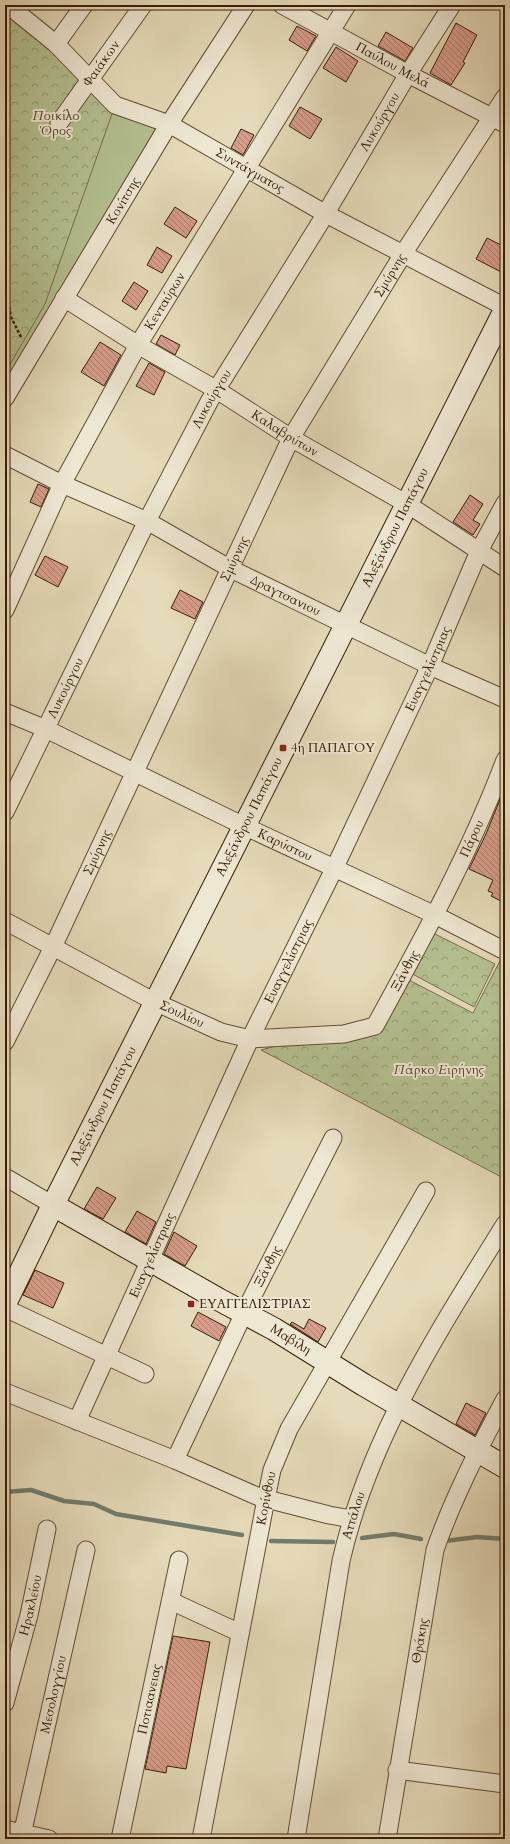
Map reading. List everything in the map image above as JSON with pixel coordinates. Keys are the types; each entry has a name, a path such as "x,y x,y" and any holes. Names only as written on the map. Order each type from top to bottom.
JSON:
{"street":[{"path":"56,44 84,5"},
{"name":"Φαιάκων","path":"60,123 143,5"},
{"name":"Κονίτσης","path":"5,398 169,124 246,5"},
{"name":"Παύλου Μελά","path":"282,5 408,74 499,121"},
{"name":"Κενταύρων","path":"5,610 62,484 138,345 246,167 347,5"},
{"name":"Λυκούργου","path":"5,812 148,521 210,400 326,214 408,74 452,5"},
{"name":"Συντάγματος","path":"16,7 56,44 115,105 169,124 326,214 505,308"},
{"name":"Σμύρνης","path":"5,1042 53,947 291,438 403,254 499,121 505,97"},
{"name":"Καλαβρύτων","path":"64,298 138,345 217,390 291,438 407,504 505,568"},
{"name":"Αλεξάνδρου Παπάγου","path":"5,1304 53,1205 505,308"},
{"name":"Δραγτσανιου","path":"5,455 62,484 148,521 229,568 430,666 505,699"},
{"name":"Ευαγγελίστριας","path":"77,1421 250,1038 335,867 430,666 479,551 505,503"},
{"name":"Καρύστου","path":"5,712 46,729 244,826 503,945"},
{"name":"Πάρου","path":"435,915 500,788 505,760"},
{"name":"Ξάνθης","path":"376,1026 435,915"},
{"name":"Σουλίου","path":"5,921 155,1002 221,1032 250,1038 344,1034 376,1026"},
{"name":"Ξάνθης","path":"175,1460 244,1313 333,1138"},
{"path":"5,1177 53,1205"},
{"name":"Κορίνθου","path":"201,1839 272,1470 281,1446 426,1191"},
{"name":"Μαβίλη","path":"53,1205 274,1329 327,1363 505,1466"},
{"name":"Αττάλου","path":"296,1839 341,1561 352,1519 363,1486 399,1405 437,1334 505,1224"},
{"path":"5,1308 145,1374"},
{"path":"5,1392 175,1460 266,1499 352,1519"},
{"name":"Θράκης","path":"387,1839 397,1770 435,1550 445,1523 478,1449 505,1400"},
{"name":"Ηρακλείου","path":"5,1703 29,1615 47,1529"},
{"name":"Μεσολογγίου","path":"22,1836 86,1550"},
{"name":"Ποτιαανειας","path":"120,1839 179,1560"},
{"path":"171,1601 240,1633"},
{"path":"397,1770 505,1784"},
{"path":"5,1829 22,1836 49,1839"}],"path":[{"path":"5,298 8,301 11,317 30,356"}],"green space":[{"name":"Ποικίλο Όρος","path":"8,9 113,111 162,127 5,388 5,12"},
{"name":"Ποικίλο Όρος","path":"12,13 113,111 45,304 5,373 5,22"},
{"path":"423,928 495,964 474,1007 405,970"},
{"name":"Πάρκο Ειρήνης","path":"505,951 505,1179 261,1050 379,1018 401,976 473,1013"}],"building":[{"path":"456,23 477,35 463,62 465,63 451,85 430,73"},
{"path":"297,26 316,36 307,51 289,40"},
{"path":"386,32 413,48 405,61 378,46"},
{"path":"336,47 358,61 346,82 323,68"},
{"path":"300,107 322,119 310,139 289,126"},
{"path":"241,129 254,135 243,155 231,148"},
{"path":"175,207 197,221 186,238 164,224"},
{"path":"487,238 505,247 505,274 476,259"},
{"path":"157,247 172,256 162,273 147,265"},
{"path":"134,282 148,291 136,310 122,301"},
{"path":"161,335 180,345 175,355 156,344"},
{"path":"100,342 121,355 104,386 81,372"},
{"path":"149,363 165,372 154,395 136,386"},
{"path":"38,484 49,489 41,507 30,502"},
{"path":"470,495 483,504 473,520 480,524 473,535 453,522"},
{"path":"45,556 68,567 58,587 35,575"},
{"path":"180,590 203,602 195,619 171,608"},
{"path":"505,787 505,903 491,896 493,893 488,891 493,880 469,869 486,834"},
{"path":"97,1187 116,1198 103,1219 84,1209"},
{"path":"137,1211 156,1222 146,1244 125,1232"},
{"path":"174,1232 197,1246 185,1266 164,1254"},
{"path":"35,1270 64,1283 53,1308 23,1295"},
{"path":"198,1312 226,1327 219,1341 191,1326"},
{"path":"309,1319 326,1328 318,1342 290,1324 292,1322 304,1329"},
{"path":"466,1403 486,1413 475,1435 456,1424"},
{"path":"173,1636 210,1642 186,1769 167,1766 166,1773 145,1769"}],"waterway":[{"path":"5,1492 31,1490 64,1501 94,1504 116,1514 242,1535"},
{"path":"362,1538 394,1534 421,1539"},
{"path":"445,1541 477,1537 505,1539"},
{"path":"271,1541 333,1542"}],"place":[{"name":"4η ΠΑΠΑΓΟΥ","path":"283,748"},
{"name":"ΕΥΑΓΓΕΛΙΣΤΡΙΑΣ","path":"191,1304"}]}
